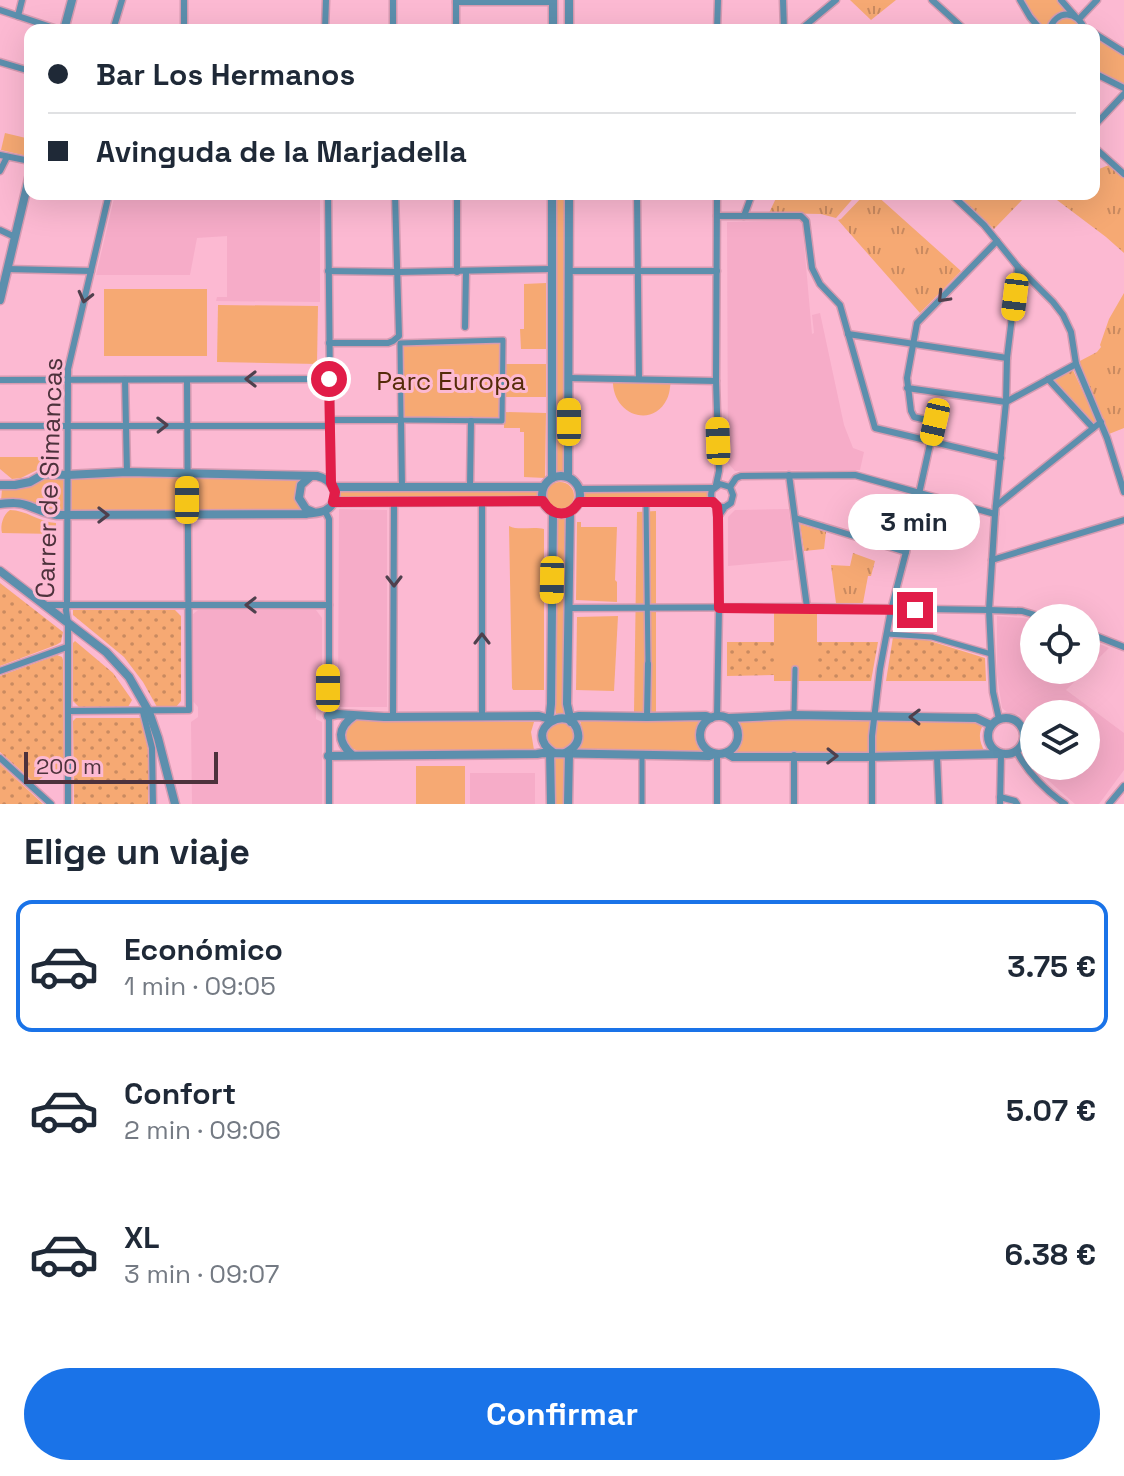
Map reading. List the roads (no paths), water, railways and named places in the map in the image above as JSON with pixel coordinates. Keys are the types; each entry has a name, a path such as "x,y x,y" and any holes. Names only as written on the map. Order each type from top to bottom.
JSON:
{"street":[{"path":"18,16 22,0"},
{"path":"64,24 72,0"},
{"path":"115,24 122,0"},
{"path":"184,0 184,24"},
{"path":"325,24 326,0"},
{"path":"393,0 393,24"},
{"path":"569,0 569,24"},
{"path":"717,24 718,0"},
{"path":"783,0 784,24"},
{"path":"807,24 836,0"},
{"path":"932,0 959,24"},
{"path":"942,8 950,0"},
{"path":"1020,0 1036,24"},
{"path":"1061,0 1082,24"},
{"path":"1085,24 1097,0"},
{"path":"456,24 456,1 553,1 553,24"},
{"path":"0,10 43,24"},
{"path":"1052,24 1060,16 1070,15 1081,24"},
{"path":"1100,36 1124,52"},
{"path":"0,62 24,69"},
{"path":"1100,76 1124,88"},
{"path":"1100,120 1124,94"},
{"path":"1100,152 1124,174"},
{"path":"0,171 4,156 24,160"},
{"path":"0,300 24,199"},
{"name":"Carrer de Simancas","path":"68,804 67,380 108,200"},
{"path":"0,504 15,503 30,506 44,514 67,515 306,514 325,511 333,502 335,492 332,485 330,423 328,200"},
{"path":"329,343 388,343 397,339 400,330 395,200"},
{"path":"457,200 457,272"},
{"path":"552,200 552,478"},
{"path":"568,476 569,200"},
{"path":"637,200 639,379"},
{"path":"717,200 716,381 721,486"},
{"path":"744,216 750,200"},
{"path":"957,200 984,225 1063,315 1071,332 1076,364 1101,422 1124,492"},
{"path":"717,216 801,216 806,221 812,268 820,284 840,305 875,428 1001,458"},
{"path":"0,230 15,237"},
{"path":"872,804 871,757 880,669 935,422 914,417 911,411 907,388 912,344 917,323 997,241"},
{"path":"999,719 993,692 989,610 1007,358 1018,267"},
{"path":"7,269 91,271"},
{"path":"328,271 552,269"},
{"path":"569,271 717,271"},
{"path":"465,327 466,272"},
{"path":"848,334 1007,358"},
{"path":"0,426 401,420 502,421 503,340 400,343 401,420 402,487"},
{"path":"907,388 1006,402 1076,364"},
{"path":"569,378 716,381"},
{"path":"0,380 329,379"},
{"path":"1048,379 1093,428"},
{"path":"125,380 127,472"},
{"path":"69,711 189,710 187,380"},
{"path":"470,487 471,421"},
{"path":"996,510 1101,422"},
{"path":"0,485 30,482 44,474 127,472 321,476 332,485 543,487 552,478 562,475 575,481 580,489 579,502 570,512 553,512 543,501 543,487"},
{"path":"789,475 807,607"},
{"path":"714,717 719,608 718,505 711,497 721,486 741,476 855,475 996,510"},
{"path":"313,476 301,485 299,491 302,505 314,512"},
{"path":"579,502 718,505 731,503 733,499 733,491 721,486 580,489"},
{"path":"333,502 543,501"},
{"path":"482,502 482,717"},
{"path":"646,502 647,717"},
{"path":"393,717 394,503"},
{"path":"325,511 329,519 329,804"},
{"path":"551,720 553,512"},
{"path":"568,804 567,753 577,743 578,737 569,720 567,704 570,512"},
{"path":"795,518 906,552"},
{"path":"992,560 1124,520"},
{"path":"0,571 106,652 136,686 158,738 175,804"},
{"path":"43,605 329,605"},
{"path":"569,608 807,607 1020,611"},
{"path":"887,634 932,637 991,654"},
{"path":"1100,638 1124,647"},
{"path":"0,671 67,647"},
{"path":"794,715 795,669"},
{"path":"146,712 152,748 153,804"},
{"path":"551,804 552,753 542,736 545,726 559,718 794,715 976,718 991,725"},
{"path":"328,716 539,716 551,720"},
{"path":"352,755 341,742 341,733 354,716"},
{"path":"714,717 702,726 700,738 705,748 733,757 1007,755 1017,752 1024,744 1023,728 1014,719 999,719 991,725 988,740 1001,754"},
{"path":"328,756 552,753 709,756 734,748 739,736 735,723 729,718"},
{"path":"1017,752 1021,761 1055,800 1065,804"},
{"path":"717,804 719,754"},
{"path":"1001,754 1000,801 1015,801 1017,804"},
{"path":"642,755 642,804"},
{"path":"794,755 794,804"},
{"path":"937,756 939,804"},
{"path":"0,758 51,804"},
{"path":"1109,804 1124,786"}],"park label":[{"name":"Parc Europa","path":"451,381"}]}
